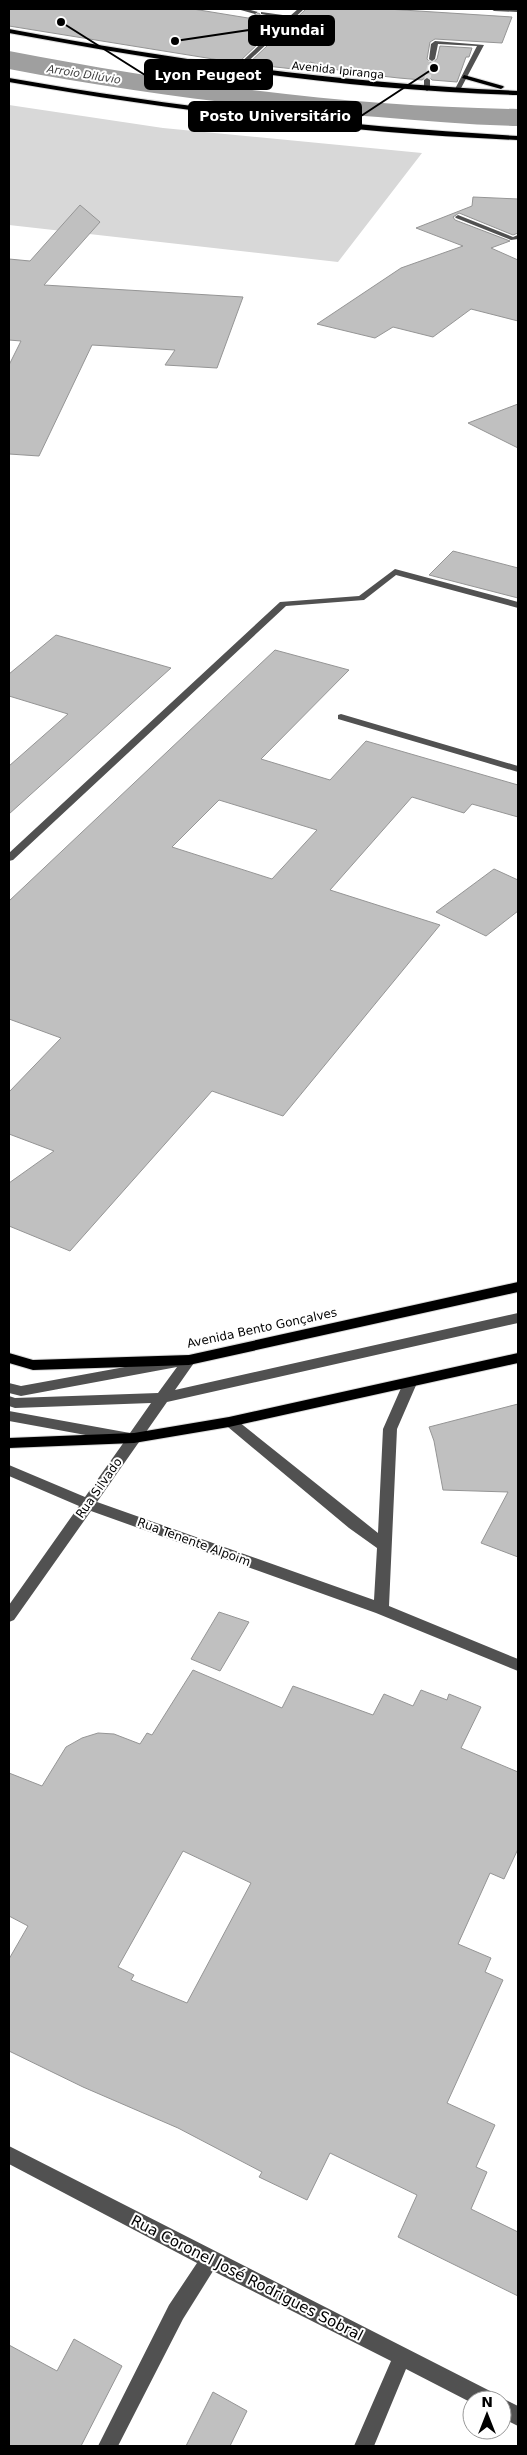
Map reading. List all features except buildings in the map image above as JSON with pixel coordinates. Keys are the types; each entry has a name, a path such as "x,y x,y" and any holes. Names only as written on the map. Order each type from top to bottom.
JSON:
{"main road":[{"name":"Avenida Ipiranga","path":"9,31 121,53 237,69 400,87 518,92"},
{"path":"464,77 518,92"},
{"path":"9,80 62,90 293,122 413,133 518,138"},
{"path":"400,87 427,81"},
{"name":"Avenida Bento Gonçalves","path":"9,1358 33,1365 189,1360 518,1287"},
{"path":"9,1443 134,1438 229,1422 518,1358"}],"street":[{"path":"240,9 255,12"},
{"path":"237,69 301,9"},
{"path":"494,9 518,10"},
{"path":"263,13 292,18"},
{"path":"432,59 434,44 437,42 481,44 457,90"},
{"path":"427,81 427,89"},
{"path":"458,217 513,239 518,237"},
{"path":"9,858 282,604 361,598 395,572 518,605"},
{"path":"341,717 518,769"},
{"path":"9,1402 16,1404 162,1398 518,1318"},
{"path":"9,1388 21,1390 189,1360"},
{"name":"Rua Silvado","path":"9,1616 189,1360"},
{"path":"381,1609 390,1429 410,1383"},
{"path":"9,1416 134,1438"},
{"path":"229,1422 354,1524 384,1545"},
{"name":"Rua Tenente Alpoim","path":"9,1470 88,1504 381,1609 518,1665"},
{"name":"Rua Coronel José Rodrigues Sobral","path":"9,2155 210,2260 467,2390"},
{"path":"108,2446 176,2312 210,2260"},
{"path":"364,2446 402,2357"}],"shaded area":[{"path":"9,105 163,128 422,153 338,262 9,225"}],"water":[{"name":"Arroio Dilúvio","path":"9,51 134,73 262,91 390,104 518,109 518,126 448,123 332,113 146,92 9,69"}],"tunnel":[{"path":"427,80 432,59"}],"place":[{"name":"Lyon Peugeot","path":"61,22"},
{"name":"Hyundai","path":"175,41"},
{"name":"Posto Universitário","path":"434,68"}]}
